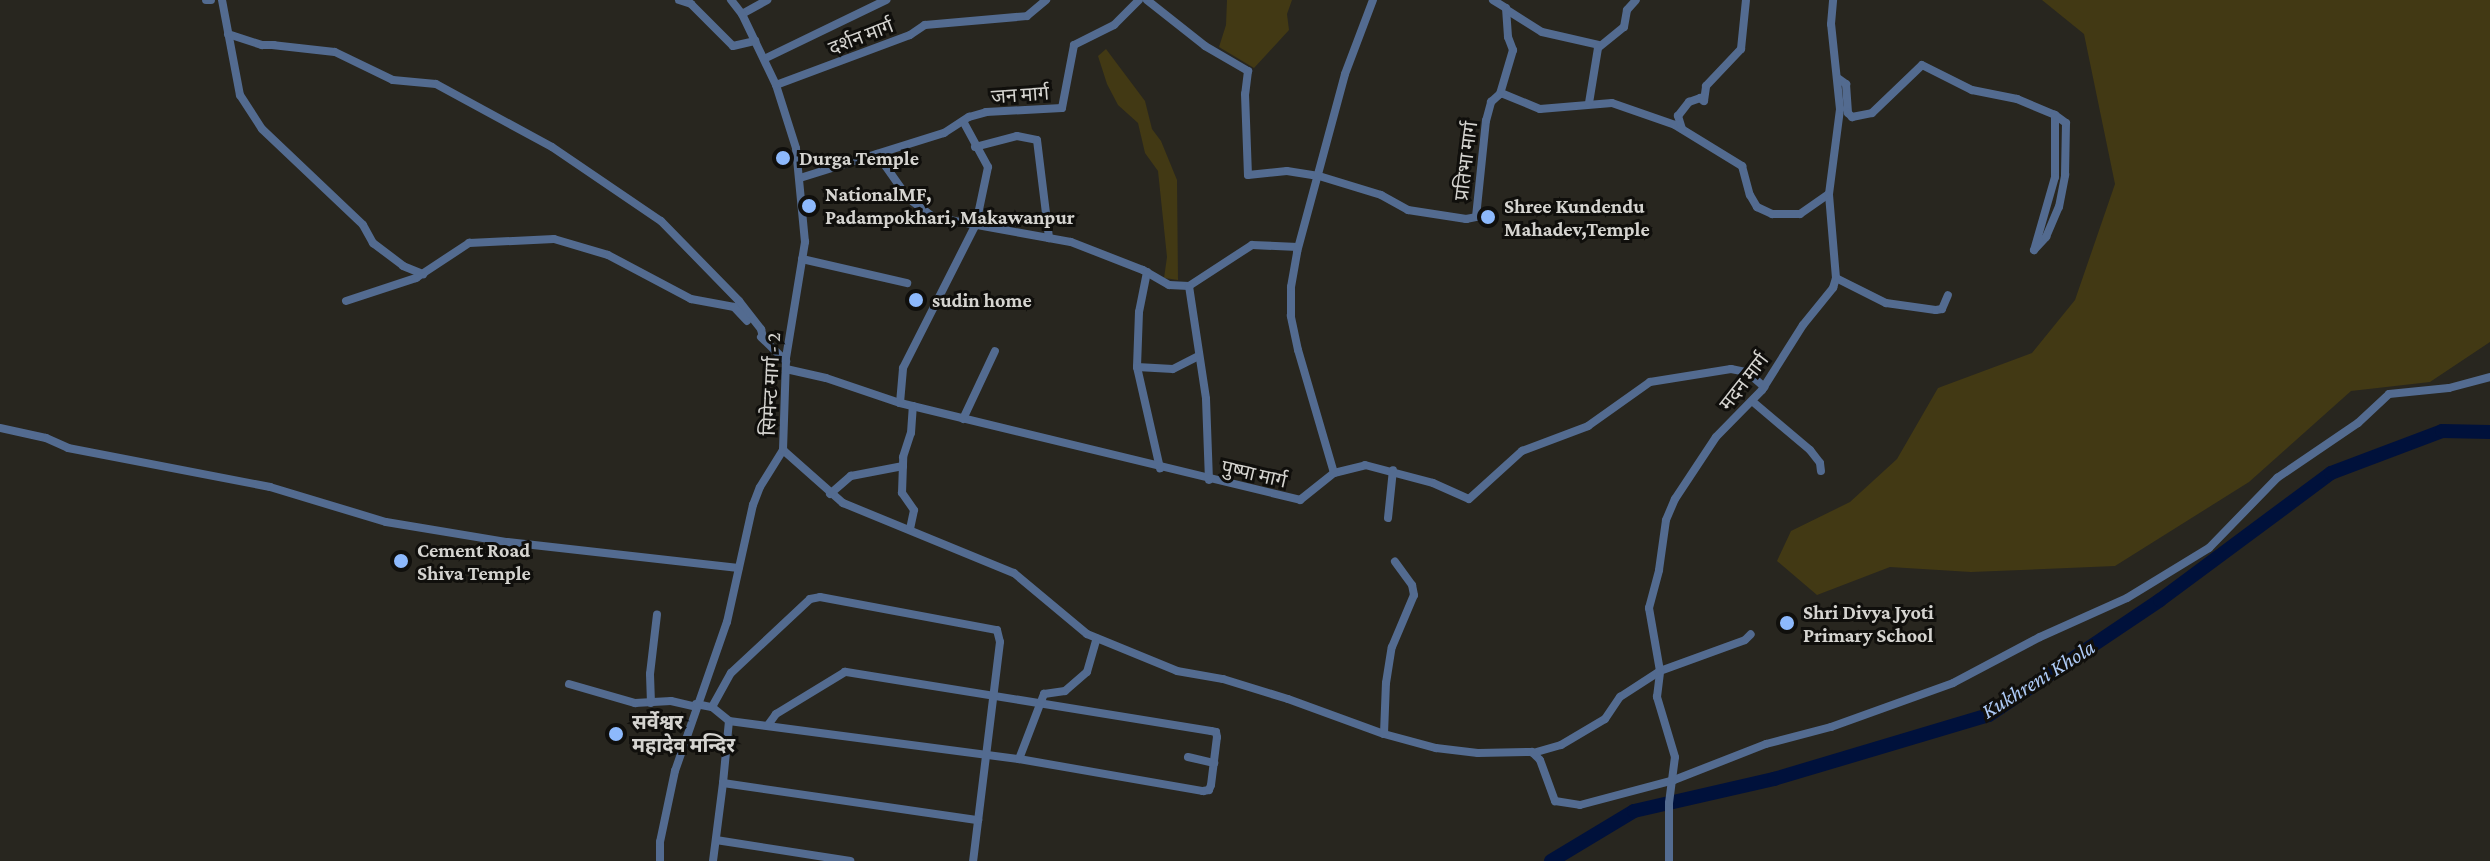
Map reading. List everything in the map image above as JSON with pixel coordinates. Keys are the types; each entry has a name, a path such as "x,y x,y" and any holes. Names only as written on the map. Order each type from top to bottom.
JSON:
{"street":[{"path":"222,0 240,95 262,129 363,225 373,243 403,266 423,274"},
{"path":"679,0 691,4 733,46 755,41"},
{"name":"सिमेन्ट मार्ग - 2","path":"660,861 660,842 675,771 727,622 760,487 783,450 786,365 805,242 796,148 776,85 742,14 731,0"},
{"path":"742,14 767,0"},
{"path":"764,59 886,0"},
{"name":"दर्शन मार्ग","path":"776,85 910,35 925,25 1027,16 1046,0"},
{"name":"जन मार्ग","path":"800,178 944,133 986,112 1062,108 1074,45 1114,25 1139,0"},
{"path":"1147,0 1205,46 1248,71 1245,94 1248,175 1287,171 1319,176"},
{"path":"1334,473 1291,316 1298,247 1345,74 1373,0"},
{"path":"1589,103 1599,45 1624,27 1627,10 1636,0"},
{"path":"1682,129 1678,116 1689,102 1700,98 1704,101 1706,86 1741,49 1746,0"},
{"path":"1833,0 1831,24 1840,109 1829,194 1836,278 1886,303 1936,310 1942,309 1948,295"},
{"path":"1495,1 1542,32 1599,45"},
{"path":"1507,10 1508,37 1513,50 1500,94 1540,109 1612,103 1651,114 1742,166 1750,195 1757,207 1772,214 1800,214 1829,194"},
{"path":"228,34 262,45 327,50 393,80 436,84 552,147 661,221 739,301 761,329 763,338"},
{"path":"1839,79 1846,84 1848,113 1852,117 1872,113 1922,65 1972,90 2017,99 2055,115 2066,123 2065,175 2059,207 2046,237 2034,250 2055,177 2055,115"},
{"name":"प्रतिभा मार्ग","path":"1319,176 1381,195 1408,210 1466,219 1476,217 1486,121 1491,102 1500,94"},
{"path":"900,403 903,368 976,224 988,167 963,121"},
{"path":"975,147 1017,136 1037,140 1049,238"},
{"path":"877,154 918,208 933,217 1071,242 1147,272 1169,285 1189,286 1243,247 1298,247"},
{"path":"346,301 423,274 469,243 511,243 524,239 563,241 608,255 691,299 734,307 786,365"},
{"path":"802,259 907,283"},
{"path":"1147,272 1139,312 1137,367 1160,468"},
{"name":"मदन मार्ग","path":"1669,861 1669,803 1675,757 1657,697 1660,671 1649,608 1666,520 1716,437 1764,387 1803,325 1833,288 1836,278"},
{"path":"1189,286 1206,399 1209,480"},
{"path":"963,419 995,351"},
{"path":"1137,367 1173,369 1199,356"},
{"name":"पुष्पा मार्ग","path":"786,365 900,403 1300,500 1334,473 1365,465 1393,470 1469,499 1522,451 1588,426 1650,382 1731,369 1747,372 1764,387"},
{"path":"1533,753 1540,760 1555,801 1580,805 1674,778 1766,744 1917,698 2127,598 2209,548 2277,478 2330,444 2389,394 2449,388 2490,377"},
{"path":"1752,401 1810,450 1820,463 1821,471"},
{"path":"910,529 914,510 902,493 913,406"},
{"path":"0,428 46,438 68,448 270,487 386,522 507,542 739,568"},
{"path":"783,450 843,503 910,529 953,551 1014,573 1040,592 1066,620 1097,638 1177,671 1223,679 1384,734 1436,748 1533,753 1561,745 1605,719 1620,697 1660,671 1745,640 1751,634"},
{"path":"830,494 851,476 903,466"},
{"path":"1388,518 1393,470"},
{"path":"1384,734 1386,683 1392,647 1414,595 1412,585 1395,562"},
{"path":"712,707 731,673 810,599 820,597 997,630 1000,642 973,861"},
{"path":"651,703 650,674 657,614"},
{"path":"1019,759 1044,694 1065,691 1087,672 1097,638"},
{"path":"569,684 635,703 683,702 712,707 729,721 1019,759 1203,791 1209,790 1211,785 1216,732 845,672 776,714 768,725"},
{"path":"713,861 729,721"},
{"path":"1188,757 1214,763"},
{"path":"723,783 978,820"},
{"path":"716,840 850,861"}],"shaded area":[{"path":"1227,0 1292,0 1287,14 1289,30 1254,68 1219,47 1226,25"},
{"path":"2042,0 2490,0 2490,342 2430,382 2351,391 2249,482 2115,566 1971,572 1890,567 1817,595 1777,561 1791,531 1850,502 1897,459 1938,388 2032,353 2075,300 2115,184 2084,34"},
{"path":"1106,49 1145,101 1152,129 1161,141 1177,180 1178,280 1164,278 1167,257 1158,171 1145,153 1138,123 1118,105 1107,84 1098,56"}],"waterway":[{"name":"Kukhreni Khola","path":"1551,861 1634,811 1774,779 1989,715 2160,600 2331,473 2442,431 2490,432"}],"place":[{"name":"Durga Temple","path":"783,158"},
{"name":"NationalMF, Padampokhari, Makawanpur","path":"809,206"},
{"name":"Shree Kundendu Mahadev,Temple","path":"1488,217"},
{"name":"sudin home","path":"916,300"},
{"name":"Cement Road Shiva Temple","path":"401,561"},
{"name":"Shri Divya Jyoti Primary School","path":"1787,623"},
{"name":"सर्वेश्वर महादेव मन्दिर","path":"616,734"}]}
